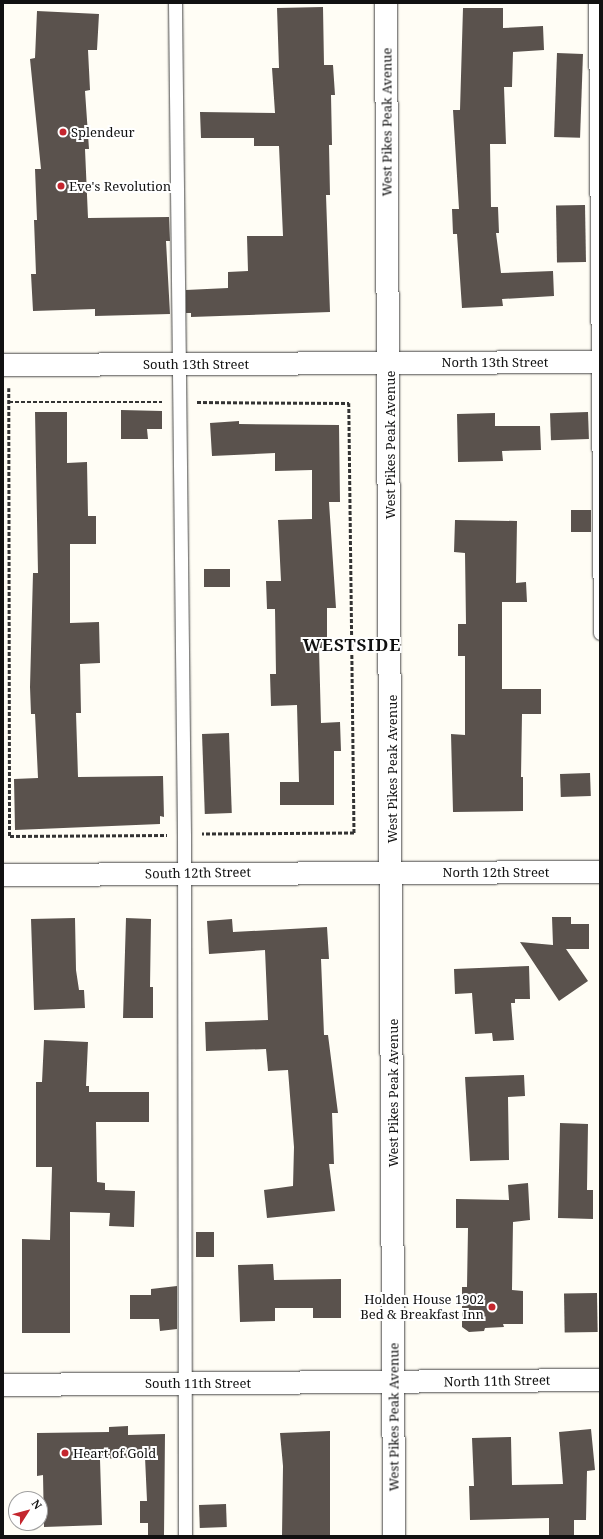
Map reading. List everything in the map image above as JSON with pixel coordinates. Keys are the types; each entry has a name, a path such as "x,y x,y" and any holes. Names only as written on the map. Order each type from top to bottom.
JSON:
{"street":[{"name":"West Pikes Peak Avenue","path":"386,3 392,872 394,1536"},
{"name":"North 13th Street","path":"389,363 598,362"},
{"name":"South 13th Street","path":"3,365 389,363"},
{"name":"North 12th Street","path":"392,872 600,872"},
{"name":"South 12th Street","path":"3,875 392,872"},
{"name":"North 11th Street","path":"394,1382 600,1380"},
{"name":"South 11th Street","path":"3,1385 394,1382"}],"lane":[{"path":"175,3 183,874 185,1536"},
{"path":"595,3 600,633"}],"building":[{"path":"323,7 324,65 333,65 335,95 331,95 332,145 329,145 330,195 326,195 330,312 191,317 191,313 186,313 186,290 228,288 228,272 248,271 247,236 283,236 279,146 254,146 254,138 201,138 200,112 275,113 272,68 279,68 277,8"},
{"path":"463,8 503,8 503,28 543,26 544,50 513,52 512,87 504,87 506,144 490,144 491,207 498,207 499,233 496,233 501,273 553,271 554,296 502,299 503,306 462,308 457,234 453,234 452,209 459,209 453,110 460,110"},
{"path":"37,11 99,14 97,50 88,50 90,90 85,91 89,149 85,149 88,218 169,217 170,241 166,241 170,314 95,316 95,309 33,311 31,274 36,274 34,220 37,220 35,169 41,169 30,59 35,58"},
{"path":"557,53 583,54 580,138 554,137"},
{"path":"585,205 586,262 557,262 556,206"},
{"path":"121,410 162,411 162,429 147,429 148,439 121,439"},
{"path":"35,412 67,412 67,463 87,462 88,516 96,516 96,544 70,544 70,623 99,622 100,663 80,664 81,713 76,713 78,777 163,776 164,817 160,816 160,824 15,830 14,779 38,778 35,714 31,714 30,687 33,573 38,573"},
{"path":"588,412 589,439 551,440 550,413"},
{"path":"495,413 495,426 540,426 541,450 502,451 503,461 458,462 457,414"},
{"path":"239,421 239,424 339,425 340,502 329,502 336,608 327,608 327,648 319,648 321,723 340,722 341,751 334,751 334,805 280,805 280,782 299,782 297,705 271,706 270,674 276,674 275,609 267,609 266,581 281,581 278,520 312,519 312,470 275,471 275,453 212,456 210,423"},
{"path":"571,510 591,510 591,532 571,532"},
{"path":"455,520 517,521 516,583 526,582 527,602 502,602 502,689 541,689 541,714 522,714 521,777 523,777 523,811 453,812 451,734 465,735 465,656 458,656 458,624 466,624 465,553 454,552"},
{"path":"204,569 230,569 230,587 204,587"},
{"path":"229,733 232,813 205,814 202,734"},
{"path":"590,773 591,796 561,797 560,774"},
{"path":"552,917 571,917 571,924 589,924 589,949 566,949 588,981 559,1001 520,942 553,945"},
{"path":"75,918 76,970 79,990 84,990 85,1008 34,1010 31,919"},
{"path":"126,918 151,919 150,987 153,987 153,1018 123,1018"},
{"path":"232,919 233,932 327,927 329,959 321,959 324,1035 328,1035 338,1113 332,1113 334,1164 329,1164 335,1211 267,1218 264,1190 293,1186 294,1147 288,1070 268,1071 266,1049 206,1051 205,1022 268,1020 265,950 209,954 207,921"},
{"path":"529,966 530,999 515,999 515,1003 511,1003 514,1040 493,1041 492,1033 475,1034 472,993 455,994 454,969"},
{"path":"44,1040 88,1042 86,1086 89,1086 89,1092 149,1092 149,1122 96,1122 97,1182 105,1183 105,1190 135,1191 134,1227 109,1226 110,1213 70,1212 70,1333 22,1333 22,1239 50,1240 52,1167 36,1167 36,1082 42,1082"},
{"path":"524,1075 525,1096 508,1097 509,1160 470,1161 465,1077"},
{"path":"560,1123 588,1124 587,1190 593,1190 593,1219 558,1218"},
{"path":"528,1183 530,1220 513,1222 512,1290 523,1291 523,1324 503,1324 504,1327 485,1328 484,1331 469,1332 462,1327 462,1287 467,1287 468,1228 456,1228 456,1199 509,1200 508,1185"},
{"path":"196,1232 214,1232 214,1257 196,1257"},
{"path":"273,1264 274,1280 341,1279 341,1318 313,1318 313,1308 275,1308 275,1321 240,1322 238,1265"},
{"path":"177,1286 177,1329 160,1331 159,1319 130,1319 130,1295 151,1295 151,1289"},
{"path":"597,1293 598,1332 565,1333 564,1294"},
{"path":"128,1426 128,1435 165,1434 164,1536 148,1536 148,1523 140,1523 140,1501 147,1501 145,1457 100,1459 102,1525 48,1527 48,1491 43,1491 43,1475 37,1476 37,1433 109,1432 109,1427"},
{"path":"591,1429 595,1470 587,1471 586,1520 574,1520 574,1536 549,1536 549,1518 470,1520 469,1486 474,1486 472,1438 511,1437 512,1485 563,1484 559,1432"},
{"path":"330,1431 330,1536 282,1536 283,1466 280,1433"},
{"path":"226,1504 227,1527 200,1528 199,1505"}],"place":[{"name":"Splendeur","path":"63,132"},
{"name":"Eve's Revolution","path":"61,186"},
{"name":"Holden House 1902 Bed & Breakfast Inn","path":"492,1307"},
{"name":"Heart of Gold","path":"65,1453"}],"district":[{"name":"WESTSIDE","path":"352,645"}]}
